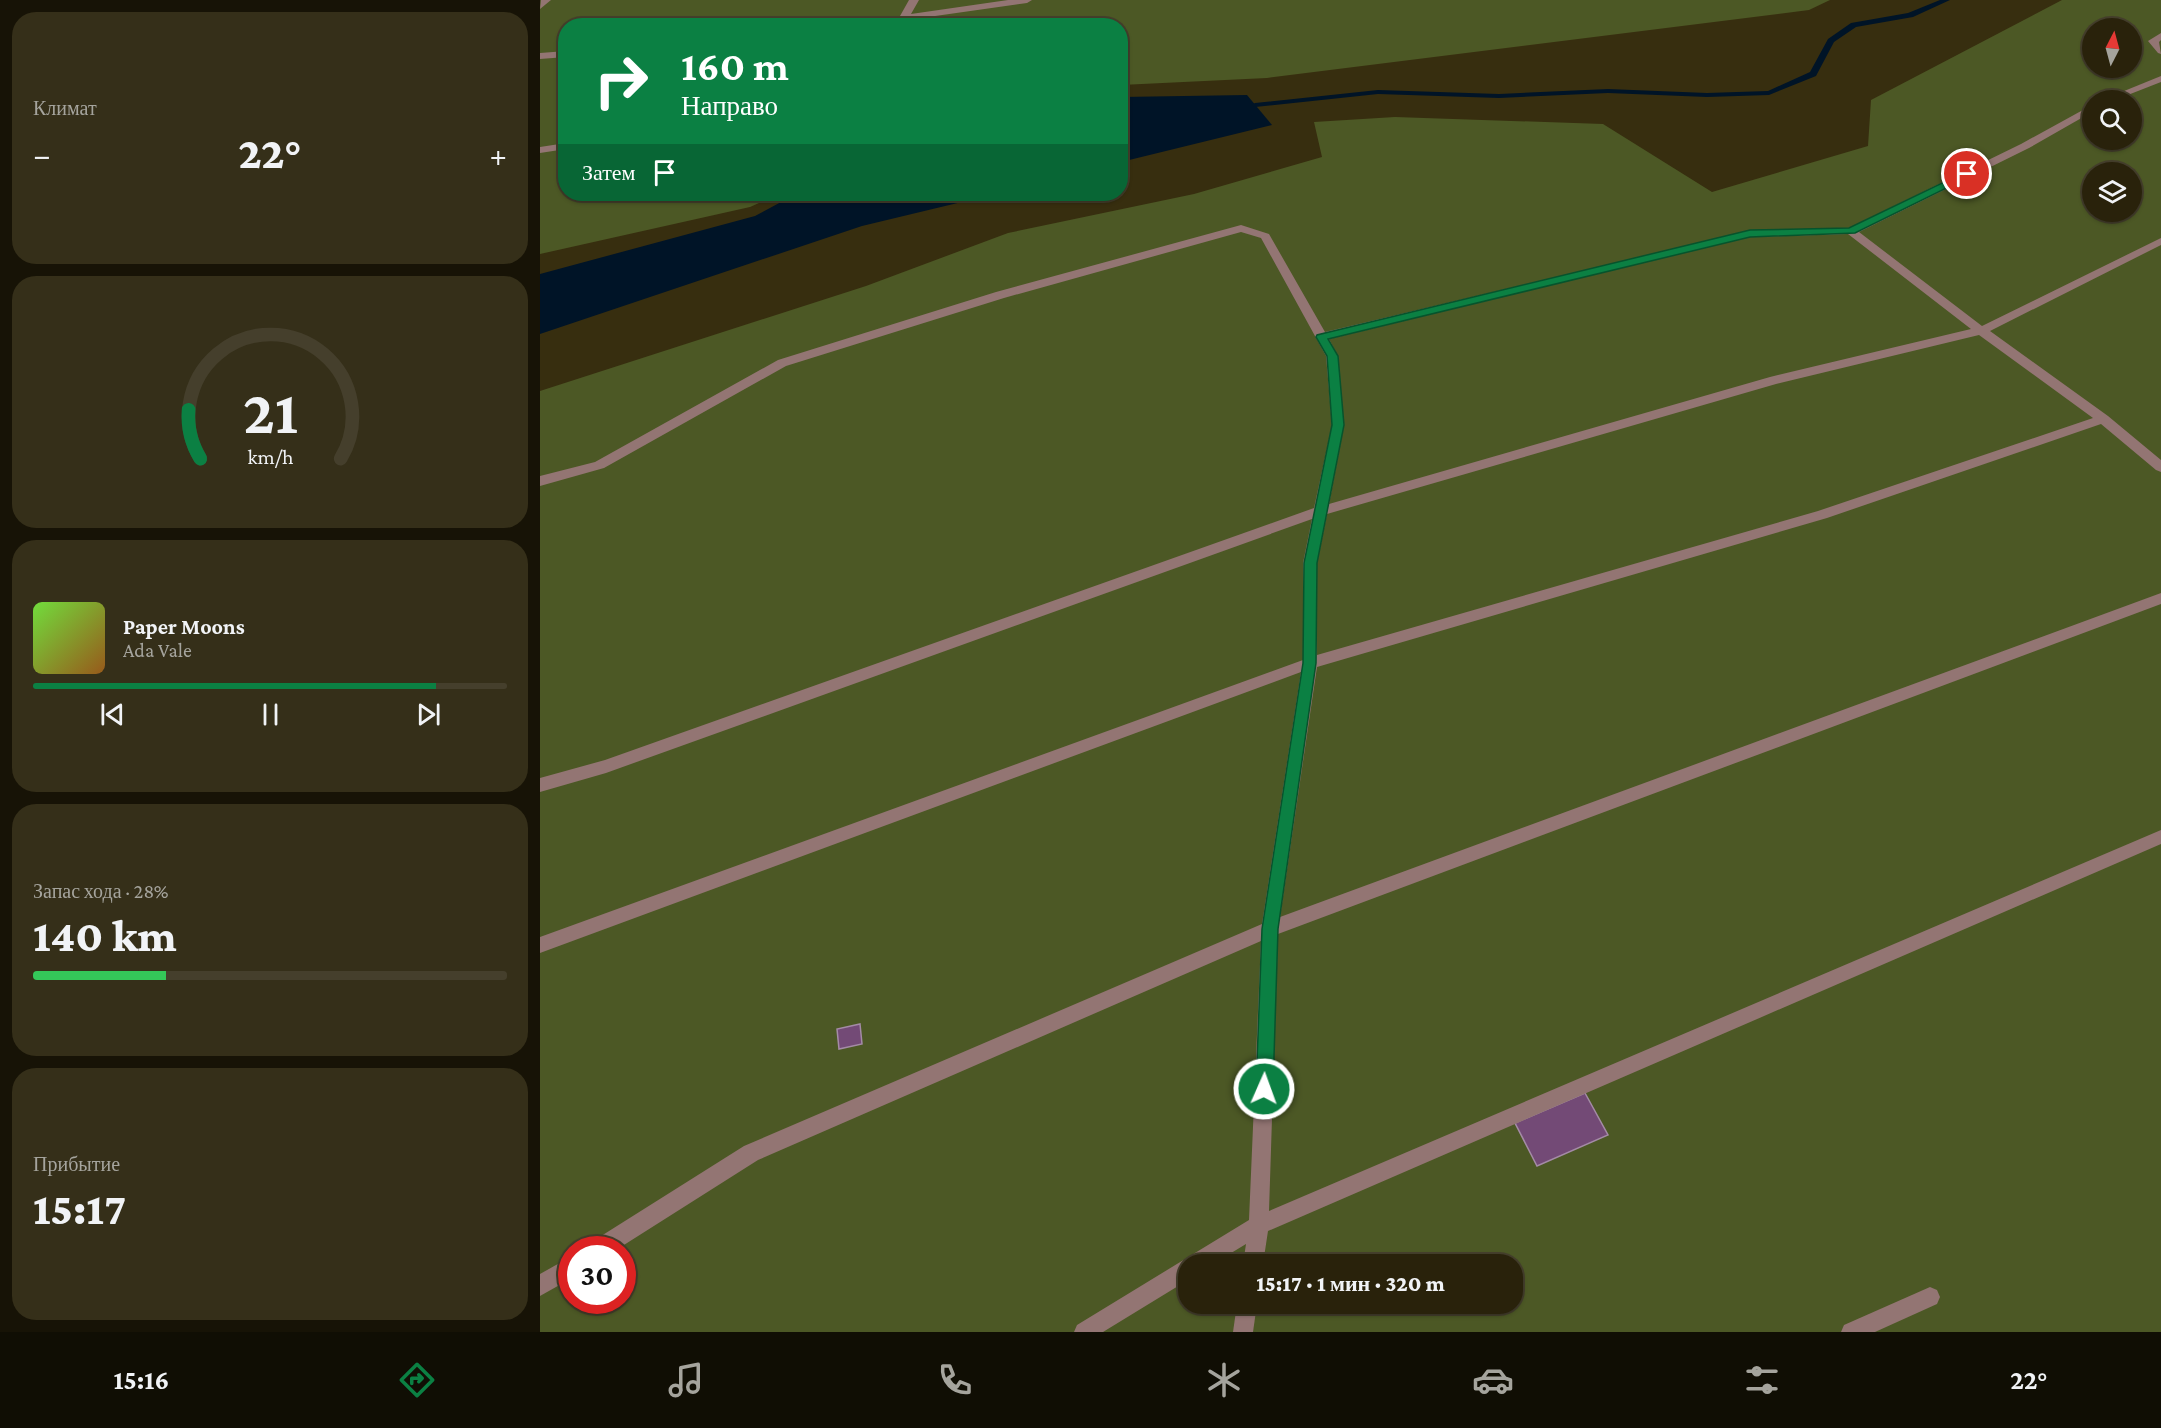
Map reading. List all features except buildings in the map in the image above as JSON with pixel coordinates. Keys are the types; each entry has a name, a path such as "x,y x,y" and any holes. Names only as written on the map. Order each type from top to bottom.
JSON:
{"street":[{"path":"540,6 546,0"},
{"path":"904,18 914,0"},
{"path":"925,18 1027,0"},
{"path":"2161,36 2153,41 2161,51"},
{"path":"540,56 558,55"},
{"path":"2133,90 2161,79"},
{"path":"1321,337 1750,234 1851,231 2025,146 2082,114"},
{"path":"540,150 558,147"},
{"path":"540,481 600,465 782,363 1000,295 1241,228 1265,236 1332,356 1338,425 1311,563 1310,663 1270,929 1259,1225 1255,1254"},
{"path":"1851,231 1981,331 2103,419 2161,467"},
{"path":"540,785 606,766 1321,511 1774,380 1981,331 2161,241"},
{"path":"540,945 1310,663 1822,515 2103,419"},
{"path":"619,1236 751,1153 1270,929 2161,598"},
{"path":"1211,1254 1259,1225 2161,837"},
{"path":"540,1286 558,1275"},
{"path":"1084,1332 1178,1275"},
{"path":"1851,1332 1930,1297"},
{"path":"1243,1332 1246,1314"}],"green space":[{"path":"540,0 1830,0 1809,10 1267,78 1128,85 1128,18 558,18 558,201 763,201 750,207 540,254"},
{"path":"2062,0 2161,0 2161,1332 540,1332 540,391 866,286 1008,233 1194,194 1322,157 1314,122 1395,117 1603,124 1712,192 1868,146 1871,100"}],"water":[{"path":"1247,95 1272,125 1128,160 1128,97"},
{"path":"783,201 966,201 862,226 540,334 540,274 755,216"}],"waterway":[{"path":"1255,105 1378,92 1499,96 1608,91 1707,95 1769,93 1813,74 1831,41 1854,25 1910,15 1946,0"}],"route":[{"path":"1264,1089 1270,929 1310,663 1311,563 1338,425 1332,356 1321,337 1750,234 1851,231 1967,174"}]}
